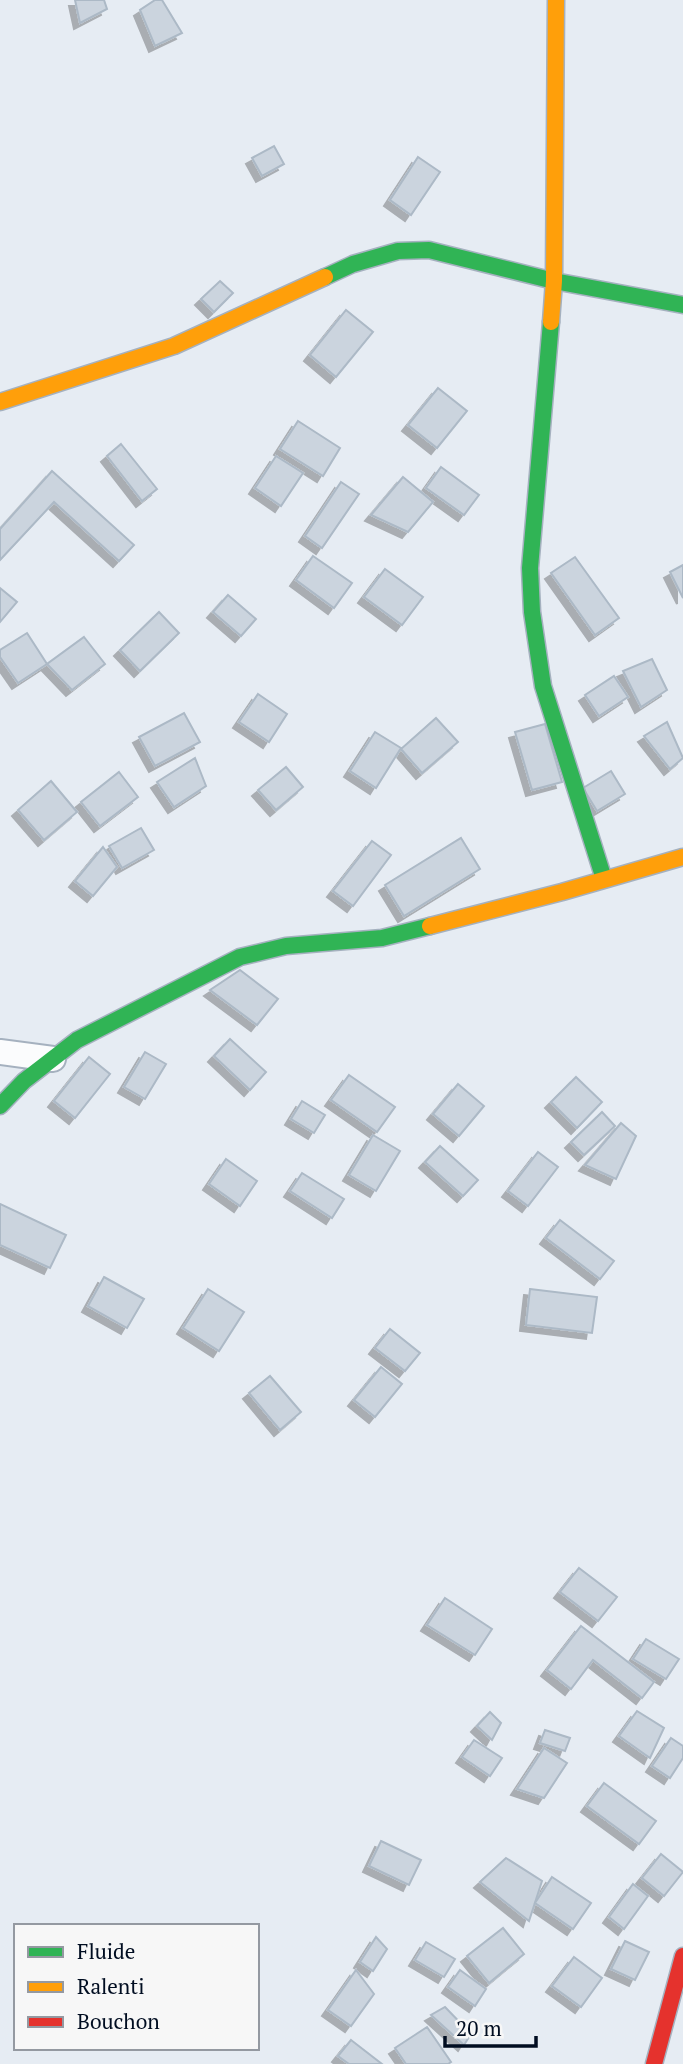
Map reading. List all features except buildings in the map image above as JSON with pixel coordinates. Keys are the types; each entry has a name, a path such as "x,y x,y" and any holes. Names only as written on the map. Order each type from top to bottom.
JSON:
{"street":[{"path":"556,0 554,281 530,568 532,612 543,686 604,879"},
{"path":"0,402 174,346 353,264 398,251 429,250 554,281 683,305"},
{"path":"0,1106 24,1081 77,1040 240,957 286,946 382,938 683,857"},
{"path":"0,1052 53,1059"},
{"path":"654,2064 683,1956"}],"traffic: fast":[{"path":"325,277 353,264 398,251 429,250 554,281 683,305"},
{"path":"551,322 530,568 532,612 543,686 604,879"},
{"path":"0,1106 24,1081 77,1040 240,957 286,946 382,938 430,926"}],"traffic: slow":[{"path":"551,322 554,281 556,0"},
{"path":"0,402 174,346 325,277"},
{"path":"430,926 683,857"}],"traffic: jam":[{"path":"654,2064 683,1956"}]}
